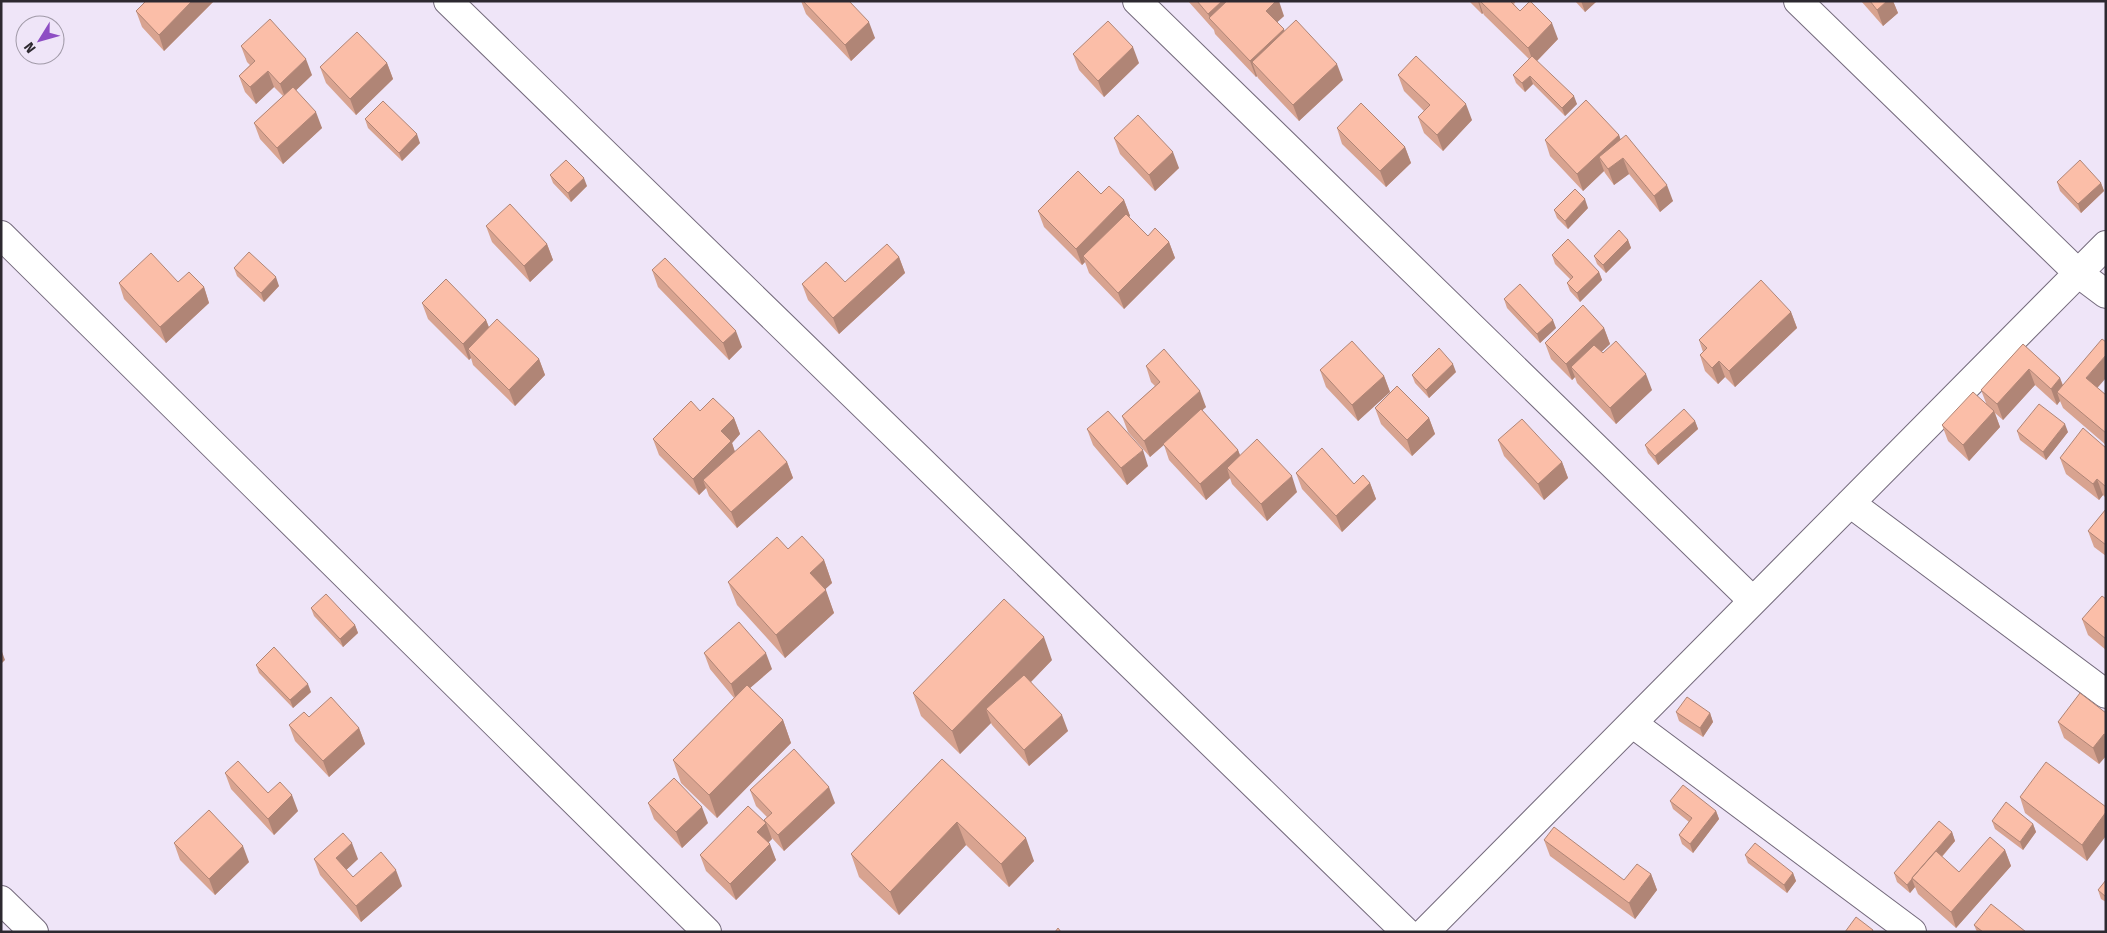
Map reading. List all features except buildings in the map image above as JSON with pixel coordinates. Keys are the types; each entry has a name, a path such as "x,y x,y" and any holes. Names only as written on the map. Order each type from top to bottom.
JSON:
{"street":[{"path":"448,1 1406,932"},
{"path":"1136,1 1753,601"},
{"path":"1798,1 2078,273 2106,294"},
{"path":"1,235 708,932"},
{"path":"1425,932 2106,244"},
{"path":"1850,503 2106,694"},
{"path":"1632,723 1912,932"},
{"path":"1,900 34,932"}]}
